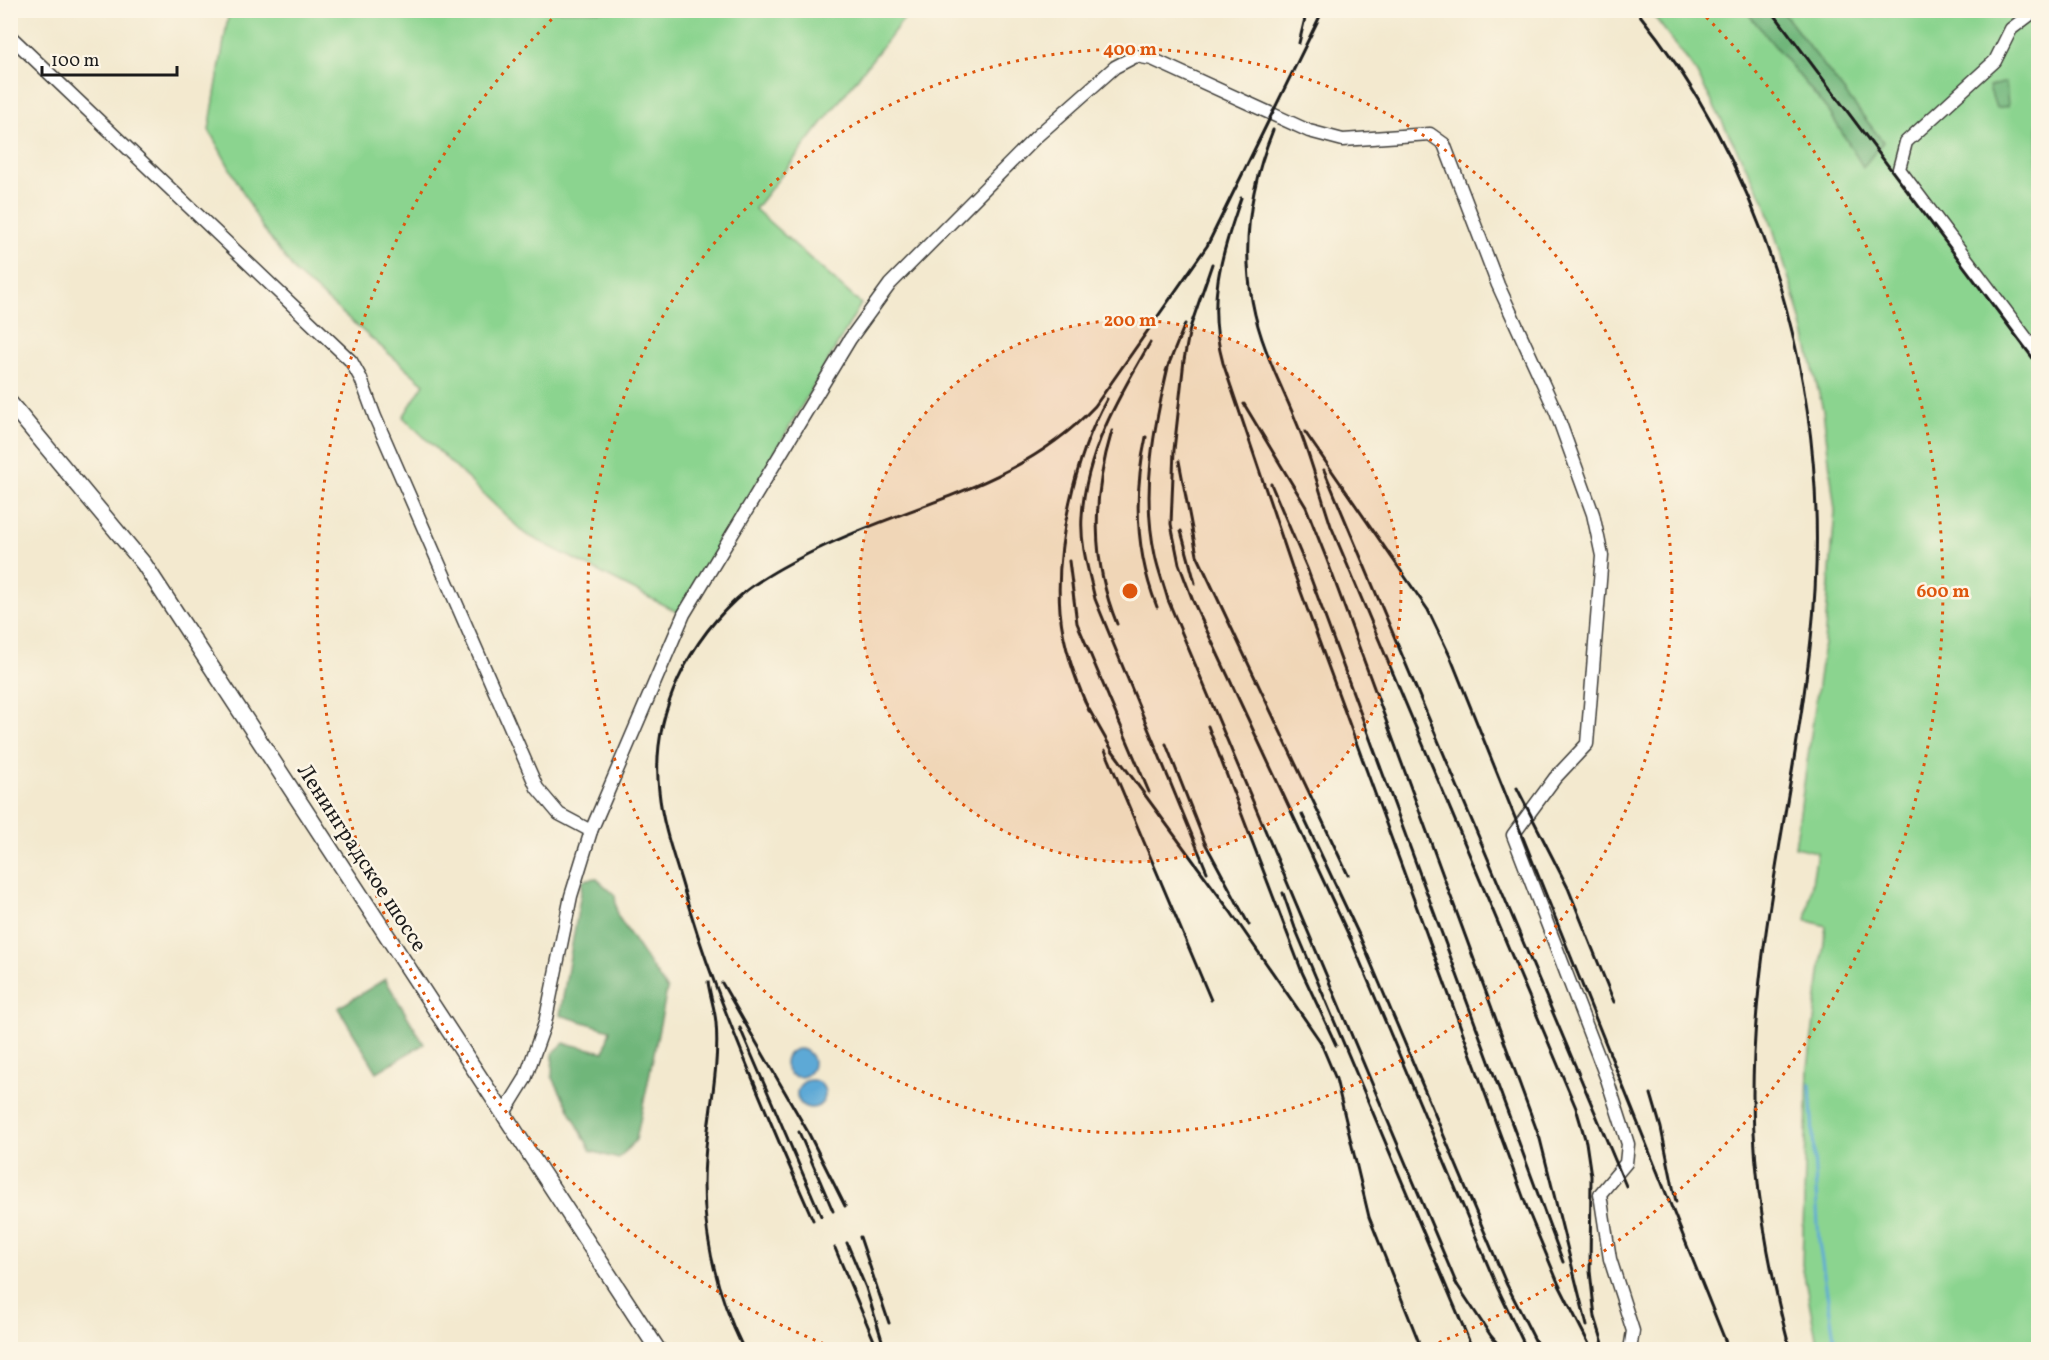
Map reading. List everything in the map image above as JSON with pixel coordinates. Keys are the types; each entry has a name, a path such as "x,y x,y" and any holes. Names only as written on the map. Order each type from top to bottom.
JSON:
{"main road":[{"name":"Ленинградское шоссе","path":"10,404 144,564 657,1350"}],"street":[{"path":"2036,10 2011,29 1995,61 1906,142 1899,169 2038,354"},
{"path":"10,36 351,361 361,379 375,417 479,649 537,788 559,814 591,831"},
{"path":"504,1113 525,1079 545,1023 571,896 591,831 684,614 850,339 890,284 1035,137 1115,67 1136,56 1152,59 1308,131 1343,140 1430,134 1444,144 1498,285 1556,412 1593,514 1602,556 1587,744 1555,778 1513,836 1607,1079 1628,1144 1626,1163 1600,1194 1610,1259 1632,1330 1630,1350"}],"green space":[{"path":"229,11 910,11 755,209 861,304 681,614 525,534 403,417 424,384 296,273 262,227 209,130"},
{"path":"1650,11 1746,11 1830,113 1863,166 1883,142 1782,11 2038,11 2038,1349 1818,1349 1802,1264 1808,1068 1826,926 1806,920 1817,852 1795,847 1824,643 1835,511 1823,410 1798,308 1765,203 1695,70"},
{"path":"1746,11 1782,11 1883,142 1863,167 1830,113"},
{"path":"2006,82 2008,106 1996,108 1989,87"},
{"path":"596,878 615,895 617,915 667,990 636,1140 618,1159 591,1151 552,1076 553,1053 564,1043 604,1052 610,1030 560,1015 583,880"},
{"path":"385,979 424,1044 377,1072 338,1008"}],"water":[{"path":"799,1049 809,1053 813,1063 809,1073 799,1077 789,1073 785,1063 789,1053"},
{"path":"811,1080 821,1084 825,1094 821,1104 811,1108 801,1104 797,1094 801,1084"}],"waterway":[{"path":"1810,1084 1819,1243 1836,1350"}],"railway":[{"path":"1299,43 1307,10"},
{"path":"813,1220 762,1102 715,984 665,825 660,803 658,763 661,734 678,680 691,655 726,609 763,579 799,558 854,533 964,491 999,475 1033,456 1065,434 1095,406 1207,246 1323,10"},
{"path":"1636,10 1685,78 1727,151 1760,227 1786,307 1804,389 1814,472 1816,555 1811,639 1767,924 1755,1038 1753,1095 1756,1160 1763,1223 1790,1350"},
{"path":"1771,10 2038,365"},
{"path":"1273,130 1256,184 1248,240 1251,295 1257,323 1303,438 1331,526 1576,1108 1586,1142 1591,1176 1590,1271 1595,1317 1605,1350"},
{"path":"1241,198 1227,240 1218,279 1216,319 1223,363 1294,573 1529,1213 1559,1285 1592,1350"},
{"path":"1212,264 1190,328 1174,450 1171,524 1179,564 1193,601 1351,940 1497,1287 1527,1350"},
{"path":"1166,371 1185,324"},
{"path":"1150,343 1105,426 1097,448 1085,494 1082,538 1095,599 1207,872"},
{"path":"1169,363 1154,435 1149,483 1151,531 1155,555 1168,600 1457,1285"},
{"path":"1089,711 1074,674 1064,637 1059,586 1064,530 1077,474 1085,447 1107,399"},
{"path":"1244,404 1306,507 1327,560 1540,1139 1587,1326"},
{"path":"1112,431 1101,480 1097,529 1102,576 1117,624"},
{"path":"1305,432 1428,610 1450,656 1729,1350"},
{"path":"1146,437 1139,481 1138,523 1144,565 1157,607"},
{"path":"1179,461 1197,555 1348,875"},
{"path":"1324,470 1626,1186"},
{"path":"1271,484 1307,568 1563,1262"},
{"path":"1181,531 1195,583"},
{"path":"1069,561 1077,623 1149,792"},
{"path":"1086,704 1112,750 1230,911 1320,1041 1336,1079 1369,1217 1422,1350"},
{"path":"1208,726 1302,972 1336,1045"},
{"path":"1166,744 1205,843 1249,925"},
{"path":"1105,750 1211,1000"},
{"path":"1517,788 1568,888 1614,1002"},
{"path":"1302,814 1360,937 1506,1283 1540,1350"},
{"path":"1283,893 1295,928 1473,1350"},
{"path":"708,982 717,1040 705,1159 707,1233 725,1305 744,1350"},
{"path":"722,983 808,1132 845,1206"},
{"path":"740,1028 821,1216"},
{"path":"1651,1094 1661,1128 1676,1202"},
{"path":"799,1132 833,1211"},
{"path":"860,1237 889,1323"},
{"path":"847,1243 866,1288 885,1350"},
{"path":"835,1248 878,1350"},
{"path":"1454,1280 1491,1336 1503,1350"}]}
